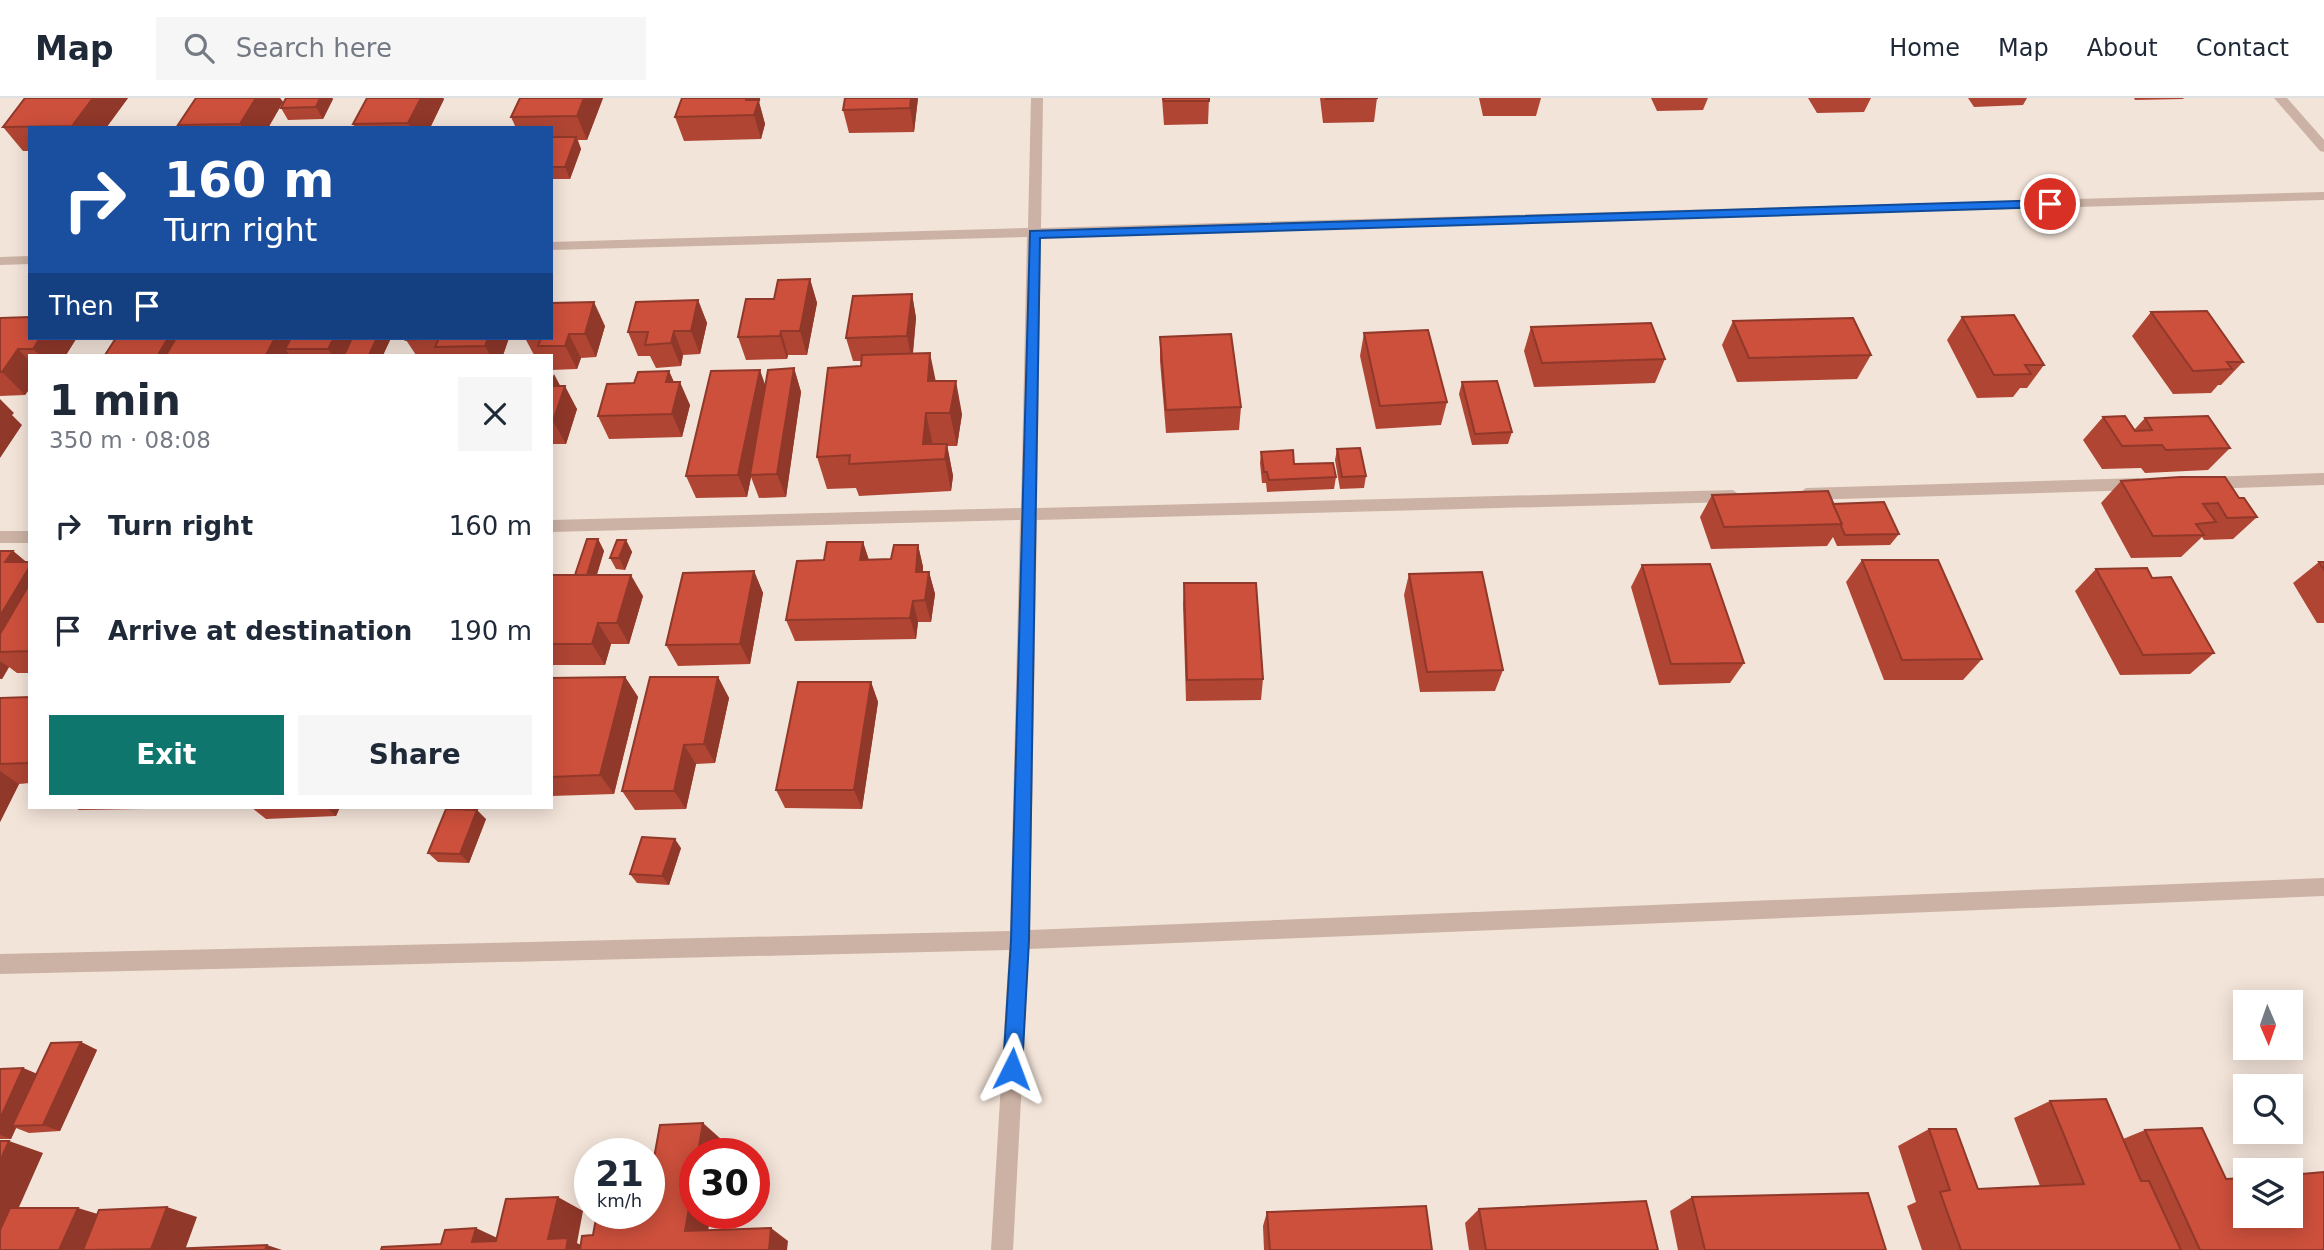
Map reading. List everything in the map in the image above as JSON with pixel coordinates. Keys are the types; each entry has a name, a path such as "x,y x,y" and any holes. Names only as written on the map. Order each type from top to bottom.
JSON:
{"street":[{"path":"1002,1250 1020,940 1037,98"},
{"path":"2280,98 2324,148"},
{"path":"553,246 2324,196"},
{"path":"0,261 28,260"},
{"path":"2185,483 2324,479"},
{"path":"1795,494 2157,484"},
{"path":"553,526 1753,495"},
{"path":"0,537 28,537"},
{"path":"0,964 1020,940 2324,887"}],"building":[{"path":"25,98 93,98 72,126 3,127"},
{"path":"196,98 256,98 240,124 178,125"},
{"path":"286,98 320,98 316,107 281,108"},
{"path":"367,98 421,98 408,123 353,124"},
{"path":"520,98 584,98 577,116 511,117"},
{"path":"682,98 759,100 754,115 675,117"},
{"path":"845,98 911,98 910,108 843,110"},
{"path":"1163,98 1209,98 1209,101 1164,101"},
{"path":"553,137 576,137 565,167 553,167"},
{"path":"810,279 800,331 781,331 780,336 738,337 746,299 774,299 778,280"},
{"path":"912,294 907,336 846,338 853,296"},
{"path":"698,300 691,331 674,331 671,343 645,345 648,332 628,332 636,302"},
{"path":"594,302 585,334 569,334 565,346 538,346 540,340 553,340 553,303"},
{"path":"2207,311 2243,362 2227,362 2232,369 2193,371 2151,312"},
{"path":"2014,315 2044,365 2025,365 2031,374 1994,375 1962,317"},
{"path":"28,317 28,340 39,340 33,349 18,349 2,372 0,372 0,318"},
{"path":"1853,318 1871,355 1749,358 1733,321"},
{"path":"1651,323 1665,359 1542,363 1531,327"},
{"path":"1428,330 1447,402 1380,406 1364,333"},
{"path":"1231,334 1241,407 1166,410 1160,337"},
{"path":"115,340 167,340 159,354 106,354"},
{"path":"175,340 274,340 267,354 167,354"},
{"path":"290,340 333,340 328,349 285,349"},
{"path":"351,340 376,340 369,354 344,354"},
{"path":"438,340 487,340 485,346 435,347"},
{"path":"930,353 928,381 956,381 950,413 926,413 923,444 947,444 945,459 849,464 850,455 817,457 828,368 861,366 862,355"},
{"path":"794,368 777,474 750,475 768,370"},
{"path":"760,370 738,475 686,476 711,371"},
{"path":"669,371 666,382 680,382 672,414 598,416 607,384 634,383 638,372"},
{"path":"1497,381 1512,432 1475,434 1462,382"},
{"path":"553,386 565,386 553,421"},
{"path":"2125,416 2135,431 2152,430 2145,418 2208,416 2230,448 2166,450 2162,445 2122,446 2103,417"},
{"path":"1360,448 1366,476 1342,477 1337,449"},
{"path":"1293,450 1294,464 1333,463 1336,477 1269,480 1267,472 1264,472 1261,452"},
{"path":"2225,477 2239,498 2244,498 2257,517 2227,518 2218,503 2203,504 2216,522 2196,524 2204,535 2153,536 2121,481"},
{"path":"1828,491 1842,524 1724,527 1712,495"},
{"path":"1884,502 1899,534 1845,535 1833,504"},
{"path":"587,539 598,539 587,575 575,575"},
{"path":"617,540 626,540 619,558 610,558"},
{"path":"827,542 863,542 860,560 891,559 894,545 918,545 916,572 929,572 925,600 913,601 910,618 786,620 797,561 824,560"},
{"path":"0,551 13,551 5,562 28,562 28,569 0,616"},
{"path":"1862,560 1938,560 1982,659 1902,660"},
{"path":"1710,564 1744,663 1671,664 1642,565"},
{"path":"2147,568 2152,578 2171,577 2214,653 2143,655 2096,569"},
{"path":"754,571 740,644 666,645 683,573"},
{"path":"1482,572 1503,670 1427,672 1409,574"},
{"path":"553,575 631,575 617,623 598,623 592,644 553,644"},
{"path":"1184,583 1256,583 1263,679 1187,680"},
{"path":"28,586 28,651 0,652 0,634"},
{"path":"625,677 600,775 553,777 553,678"},
{"path":"650,677 718,677 704,744 684,745 674,791 622,791"},
{"path":"798,682 871,682 854,790 776,790"},
{"path":"28,697 28,763 0,764 0,698"},
{"path":"446,809 477,810 460,854 428,853"},
{"path":"642,837 675,839 662,876 630,874"},
{"path":"81,1042 43,1125 12,1126 51,1043"},
{"path":"23,1068 0,1119 0,1069"},
{"path":"2106,1099 2141,1181 2149,1181 2181,1250 1961,1250 1940,1192 1950,1190 1929,1129 1956,1129 1978,1189 2084,1184 2050,1101"},
{"path":"703,1123 700,1138 679,1138 679,1229 771,1228 769,1250 580,1250 582,1236 593,1235 594,1229 665,1229 665,1138 658,1138 660,1125"},
{"path":"2202,1128 2226,1179 2233,1179 2233,1228 2303,1228 2303,1174 2324,1172 2324,1250 2200,1250 2145,1130"},
{"path":"0,1141 9,1141 0,1161"},
{"path":"1868,1193 1886,1250 1705,1250 1692,1197"},
{"path":"558,1197 548,1239 568,1238 566,1250 381,1250 382,1247 441,1244 445,1230 476,1228 472,1242 496,1241 506,1199"},
{"path":"1646,1201 1658,1250 1486,1250 1479,1209"},
{"path":"1426,1206 1432,1250 1270,1250 1267,1212"},
{"path":"167,1207 151,1249 83,1250 99,1210"},
{"path":"10,1208 78,1208 59,1250 0,1250 0,1230"},
{"path":"267,1245 265,1250 143,1250"}],"route":[{"path":"1012,1069 1020,940 1034,234 2050,204"}]}
